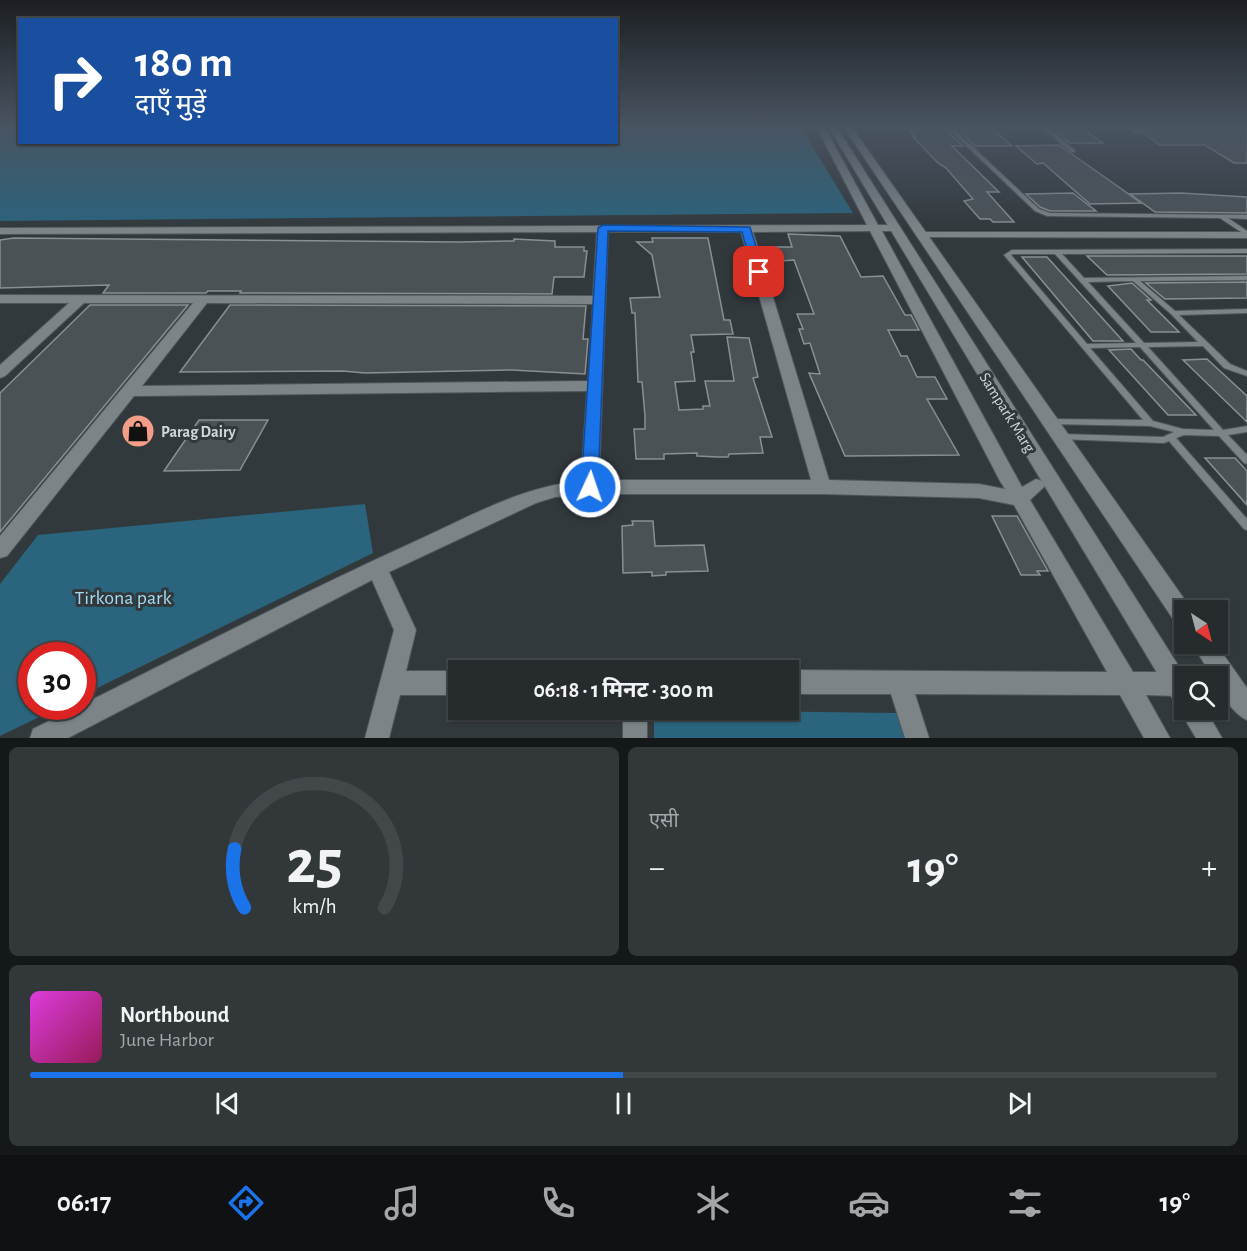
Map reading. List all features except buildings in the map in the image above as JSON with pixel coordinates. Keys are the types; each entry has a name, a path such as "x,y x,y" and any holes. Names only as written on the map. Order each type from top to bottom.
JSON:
{"street":[{"path":"839,160 876,229 1030,488 1128,685 1158,738"},
{"name":"Sampark Marg","path":"853,160 895,228 1030,488 1174,682"},
{"name":"Sampark Marg","path":"870,160 1174,602"},
{"path":"590,487 603,228"},
{"path":"0,231 895,228"},
{"path":"746,229 822,487"},
{"path":"921,235 1247,234"},
{"path":"0,299 599,300"},
{"path":"0,373 81,299"},
{"path":"0,550 204,299"},
{"path":"129,391 595,386"},
{"path":"42,738 377,568 531,496 555,490 590,487 822,487 979,491 1011,498 1030,488"},
{"path":"377,568 405,630 377,738"},
{"path":"1210,654 1247,708"},
{"path":"799,682 1128,685 1174,690"},
{"path":"899,682 916,738"},
{"path":"391,683 448,683"},
{"path":"635,720 635,738"},
{"path":"1198,720 1210,738"}],"lane":[{"path":"986,160 1042,213 1057,217 1247,217"},
{"path":"1222,217 1247,234"},
{"path":"1150,423 1007,255 1012,252 1247,251"},
{"path":"1057,252 1247,461"},
{"path":"1083,280 1247,278"},
{"path":"1135,280 1173,313 1227,366 1247,375"},
{"path":"1173,313 1247,311"},
{"path":"1084,346 1203,344"},
{"path":"1234,370 1247,382"},
{"path":"1051,422 1150,423 1183,432 1221,433 1247,429"},
{"path":"1061,437 1164,440 1183,432"},
{"path":"1171,438 1247,526"}],"green space":[{"path":"0,160 821,160 853,213 0,221"},
{"name":"Tirkona park","path":"365,504 373,553 96,689 96,642 18,642 18,720 33,720 0,736 0,584 38,535"},
{"path":"799,712 898,713 905,738 654,738 654,720 799,720"}],"place":[{"name":"Parag Dairy","path":"138,431"}],"route":[{"path":"590,487 603,228 746,229 759,272"}]}
